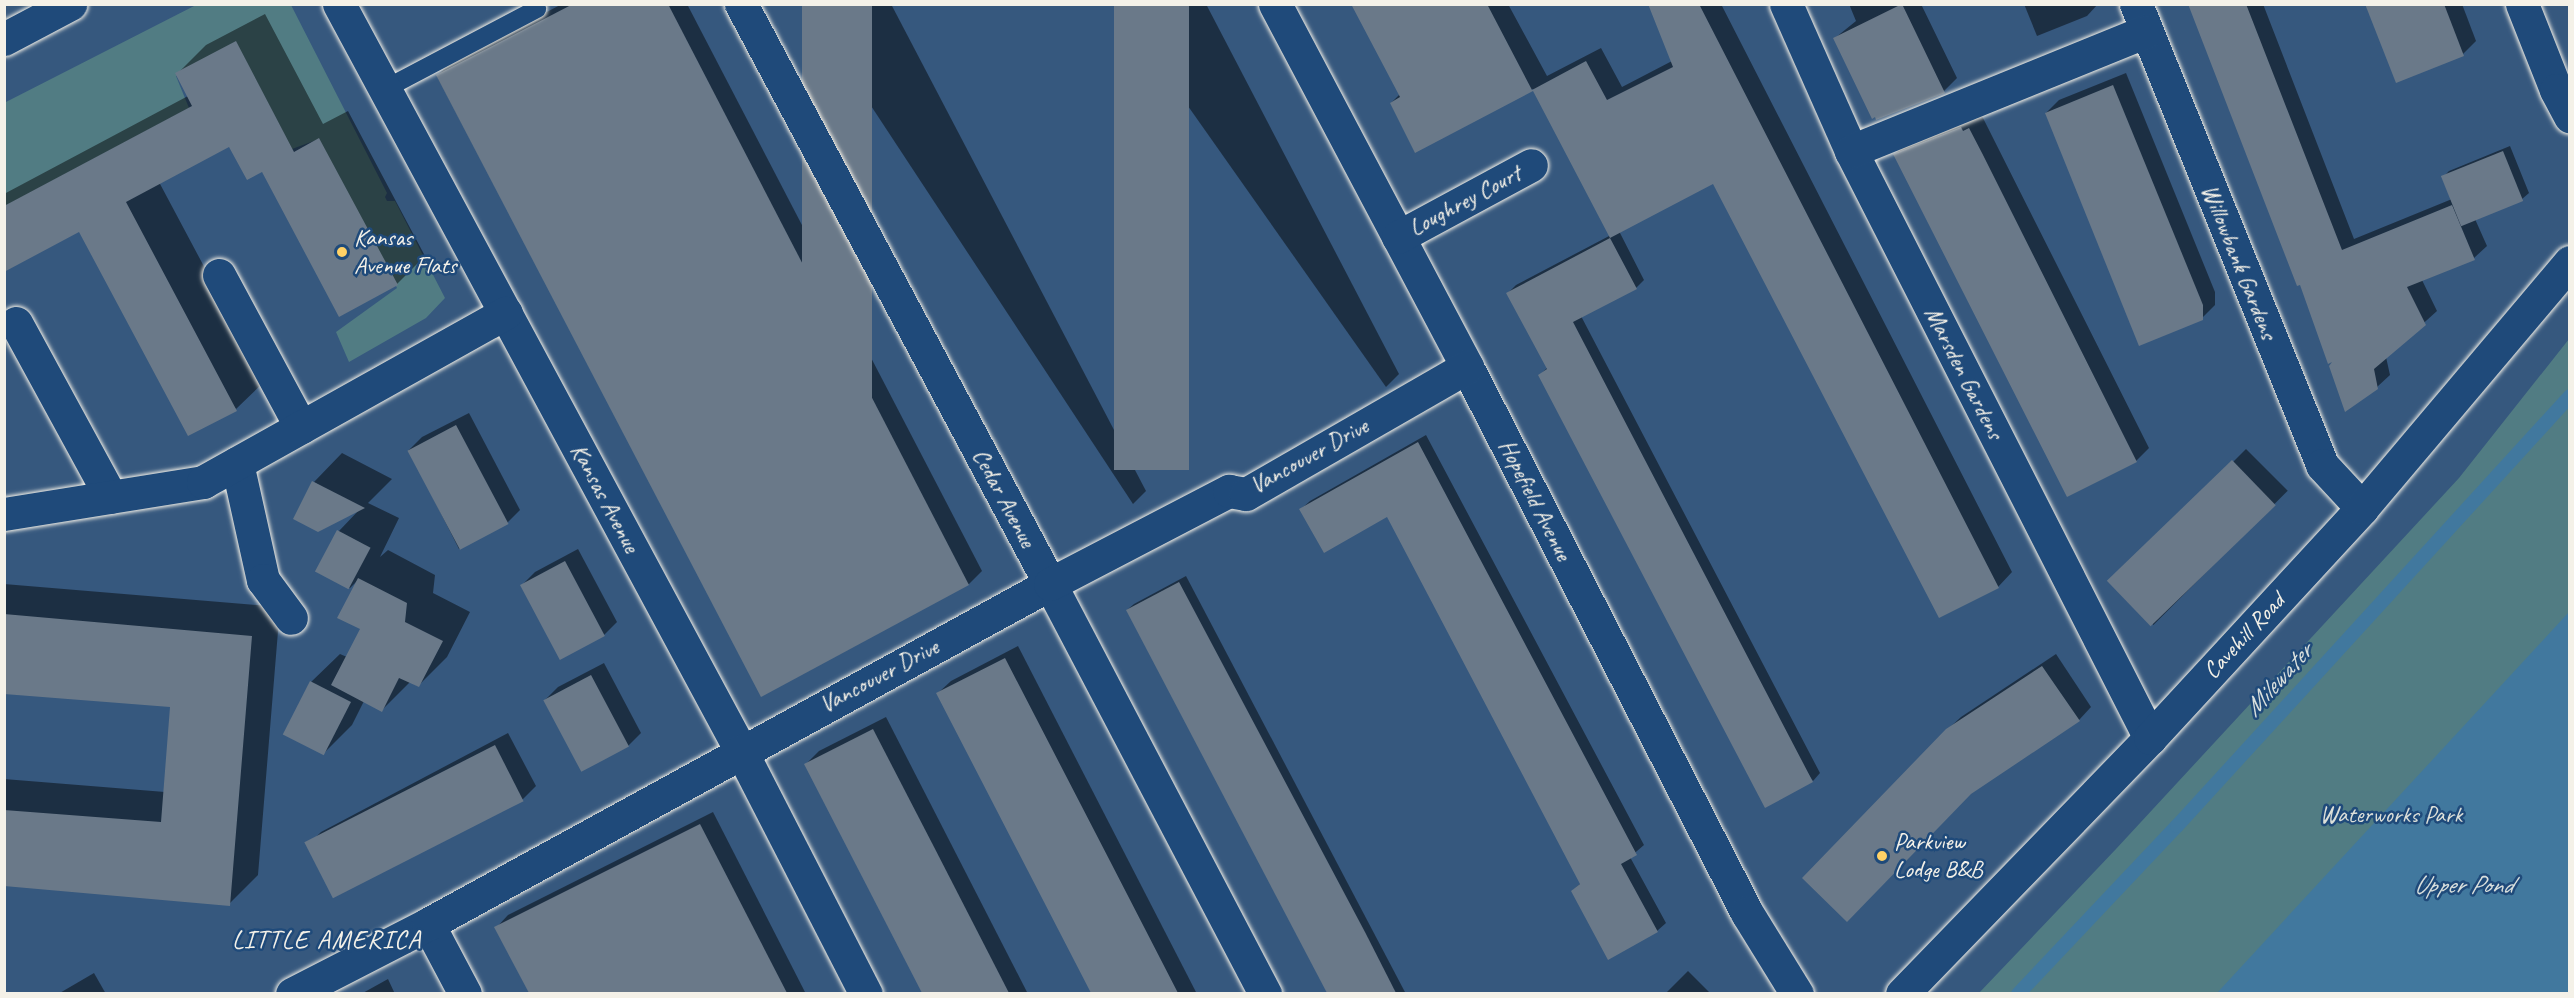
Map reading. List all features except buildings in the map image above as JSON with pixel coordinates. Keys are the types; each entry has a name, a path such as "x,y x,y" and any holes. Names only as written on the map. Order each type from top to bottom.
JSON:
{"street":[{"path":"4,39 70,4"},
{"name":"Kansas Avenue","path":"339,4 741,751 866,993"},
{"name":"Cedar Avenue","path":"741,4 1265,993"},
{"name":"Hopefield Avenue","path":"1275,4 1467,367 1747,913 1797,993"},
{"name":"Marsden Gardens","path":"1786,4 1851,151 2150,738"},
{"path":"2522,4 2556,90 2570,116"},
{"path":"1851,151 2141,18"},
{"name":"Willowbank Gardens","path":"2141,18 2322,465 2362,508"},
{"name":"Loughrey Court","path":"1398,237 1531,165"},
{"name":"Cavehill Road","path":"1902,993 2150,738 2362,508 2570,262"},
{"path":"219,275 301,427"},
{"path":"4,514 203,482 506,313"},
{"path":"16,323 111,496"},
{"name":"Vancouver Drive","path":"292,993 428,924 1050,584 1229,491 1246,494 1467,367"},
{"path":"237,463 263,580 291,618"},
{"path":"428,924 465,993"}],"lane":[{"path":"385,89 537,9"}],"green space":[{"path":"196,5 291,5 387,193 385,197 387,201 395,201 445,298 426,318 349,362 336,332 397,288 319,139 292,149 236,42 176,76 189,108 5,206 4,103"},
{"name":"Waterworks Park","path":"2569,339 2569,993 1978,994 2116,849 2459,478"}],"water":[{"name":"Upper Pond","path":"2569,612 2569,993 2217,993"}],"waterway":[{"name":"Milewater","path":"2018,994 2177,826 2570,396"}],"place":[{"name":"Kansas Avenue Flats","path":"342,252"},
{"name":"Parkview Lodge B&B","path":"1882,856"}],"district":[{"name":"LITTLE AMERICA","path":"327,940"}]}
